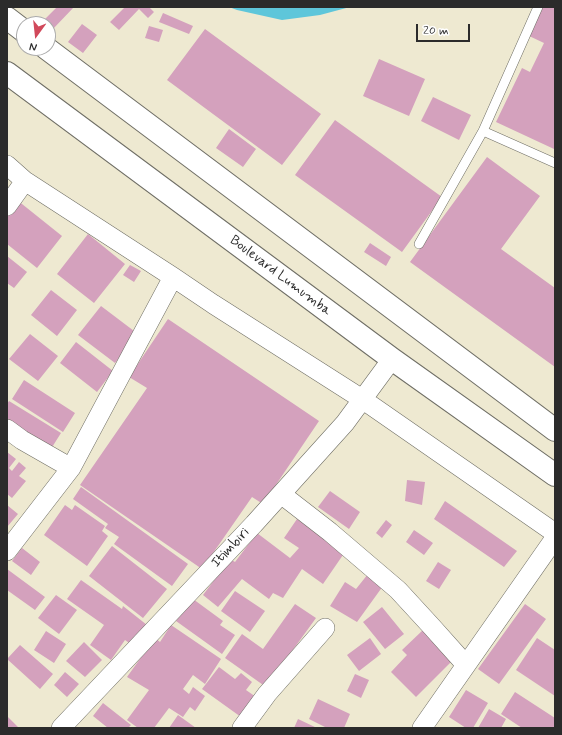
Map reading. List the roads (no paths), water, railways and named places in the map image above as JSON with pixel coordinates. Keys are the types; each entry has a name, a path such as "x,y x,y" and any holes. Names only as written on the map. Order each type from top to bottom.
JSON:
{"highway":[{"path":"7,18 16,25"},
{"path":"56,56 555,430"},
{"name":"Boulevard Lumumba","path":"7,73 392,359 555,475"}],"street":[{"path":"7,165 25,181 362,399 555,533"},
{"path":"7,206 25,181"},
{"path":"7,551 71,468 173,277"},
{"name":"Itimbiri","path":"61,728 281,494 345,423 392,359"},
{"path":"7,429 22,440 71,468"},
{"path":"281,494 330,532 398,590 466,665"},
{"path":"422,728 555,538"},
{"path":"242,728 267,694 324,628"}],"lane":[{"path":"419,244 482,131 538,7"},
{"path":"482,131 555,163"}],"water":[{"path":"229,7 350,7 320,15 282,20"}]}
